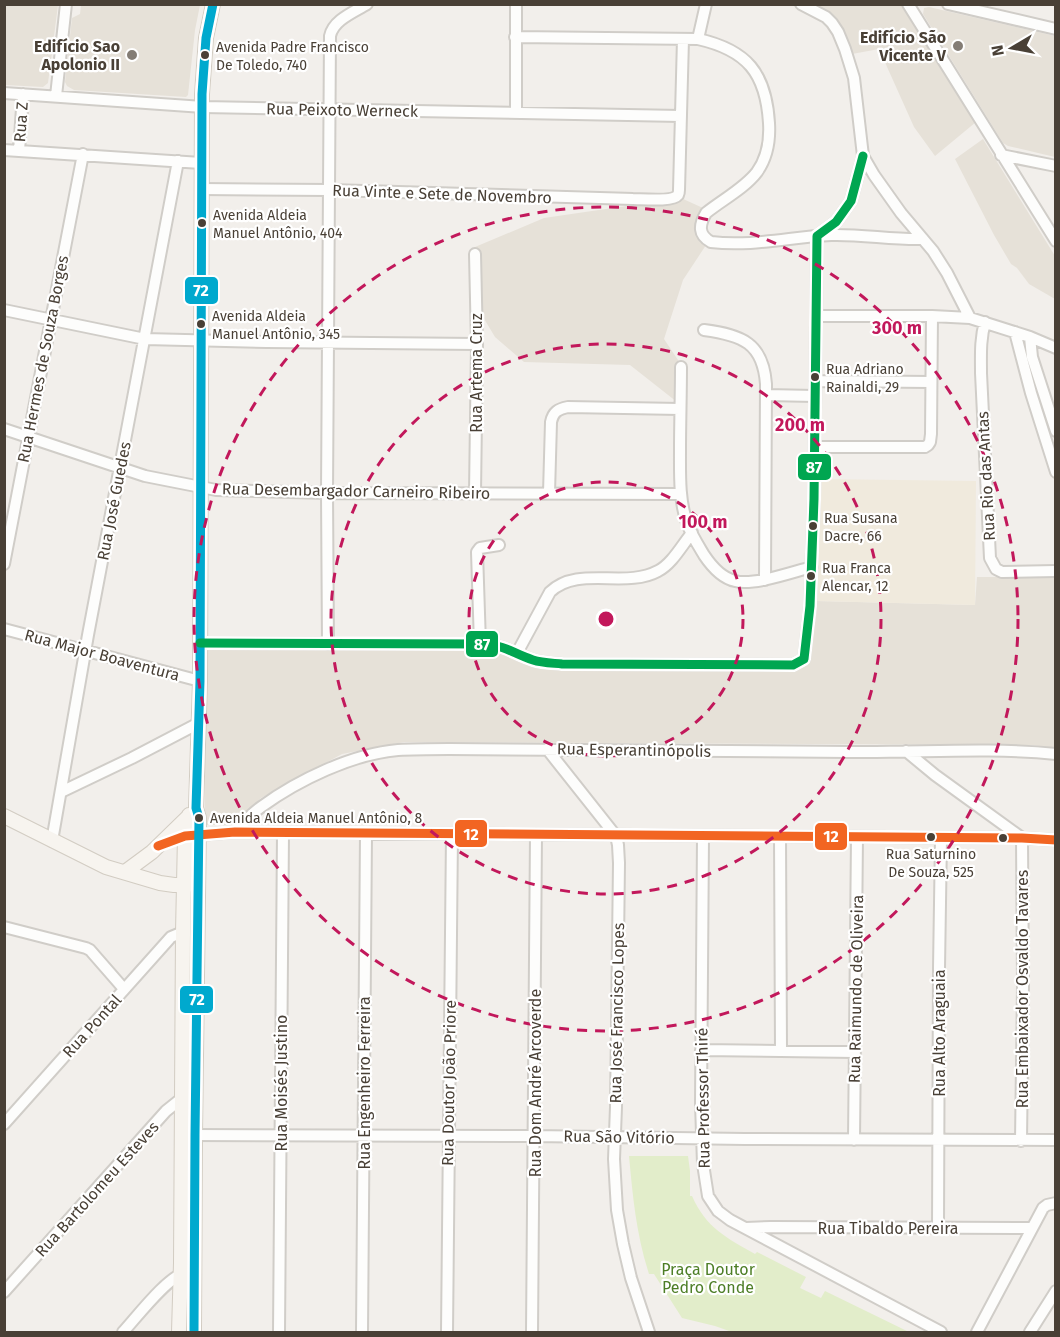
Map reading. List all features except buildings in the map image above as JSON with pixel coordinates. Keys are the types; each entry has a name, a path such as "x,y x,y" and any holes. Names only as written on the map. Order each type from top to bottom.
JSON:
{"street":[{"path":"56,96 66,4"},
{"path":"124,872 155,849 193,811 200,681 202,94 206,38 213,4"},
{"path":"328,644 330,36 335,24 367,4"},
{"path":"516,4 516,113"},
{"path":"698,39 706,4"},
{"path":"801,4 832,22 845,49 854,78 863,156 851,201 836,222 818,236"},
{"path":"908,4 1056,241"},
{"path":"948,4 1056,28"},
{"path":"515,37 698,39 716,43 731,50 747,62 757,73 765,89 770,128 769,143 757,172 706,213 700,226 701,233 711,242 758,242 847,235 923,239"},
{"path":"681,116 683,39"},
{"name":"Rua Peixoto Werneck","path":"4,93 202,107 681,116"},
{"name":"Rua Z","path":"19,151 23,94"},
{"name":"Rua Vinte e Sete de Novembro","path":"201,189 668,199 678,195 680,190 681,116"},
{"path":"4,150 201,163"},
{"name":"Rua Hermes de Souza Borges","path":"4,564 7,532 28,437 83,154"},
{"path":"1001,155 1056,166"},
{"path":"863,156 874,175 933,251 970,318"},
{"name":"Rua José Guedes","path":"52,841 85,651 178,161"},
{"path":"200,643 480,644 497,645 539,662 562,664 793,665 801,662 805,655 808,631 812,567 818,236"},
{"name":"Rua Artema Cruz","path":"476,254 476,493"},
{"path":"4,310 145,339 477,344"},
{"path":"818,316 970,318 1016,332 1056,348"},
{"path":"815,447 925,447 928,445 930,442 932,316"},
{"name":"Rua Rio das Antas","path":"985,322 982,331 981,373 990,558 996,569 1002,572 1056,571"},
{"path":"704,330 736,336 750,344 762,359 765,371 765,580"},
{"path":"1016,332 1030,393 1056,472"},
{"path":"1030,337 1032,357 1056,431"},
{"path":"681,367 681,494 687,522 708,561 726,578 745,583 812,567"},
{"path":"815,381 931,382"},
{"path":"766,395 815,396"},
{"path":"549,493 551,422 557,411 568,407 680,409"},
{"name":"Rua Desembargador Carneiro Ribeiro","path":"4,429 145,476 201,488 231,491 681,494"},
{"path":"517,653 550,592 555,587 568,580 639,577 657,572 669,562 692,533"},
{"path":"480,644 477,552 480,548 500,544"},
{"name":"Rua Major Boaventura","path":"4,629 200,681"},
{"path":"61,792 199,723"},
{"path":"547,749 616,836"},
{"name":"Rua Esperantinópolis","path":"235,832 261,807 327,770 374,754 397,750 989,751 1056,754"},
{"path":"906,751 1022,838"},
{"path":"193,811 199,818 192,836 187,1273 194,1332"},
{"path":"4,816 100,865 160,883 191,884"},
{"path":"155,849 192,836 235,832 1056,840"},
{"name":"Rua Moisés Justino","path":"279,1332 283,833"},
{"name":"Rua Engenheiro Ferreira","path":"362,1332 366,834"},
{"name":"Rua Doutor João Priore","path":"447,1332 452,834"},
{"name":"Rua Dom André Arcoverde","path":"532,1332 536,834"},
{"name":"Rua José Francisco Lopes","path":"616,836 620,863 614,1159 620,1228 631,1278 649,1332"},
{"path":"780,836 781,1051"},
{"name":"Rua Professor Thiré","path":"703,837 701,1139 708,1196 718,1211 730,1220 941,1332"},
{"name":"Rua Raimundo de Oliveira","path":"854,1140 857,837"},
{"name":"Rua Alto Araguaia","path":"938,1228 941,838"},
{"name":"Rua Embaixador Osvaldo Tavares","path":"1021,1141 1022,838"},
{"path":"155,849 150,866 152,873 160,883"},
{"path":"188,1098 183,932 191,884"},
{"path":"4,927 90,950 124,990"},
{"name":"Rua Pontal","path":"4,1124 171,937 183,932"},
{"path":"701,1050 855,1052"},
{"name":"Rua Bartolomeu Esteves","path":"4,1292 166,1111 188,1098"},
{"name":"Rua São Vitório","path":"188,1135 1056,1140"},
{"path":"977,1332 1043,1208 1056,1203"},
{"name":"Rua Tibaldo Pereira","path":"745,1228 1032,1228"},
{"path":"123,1332 166,1285 187,1273"},
{"path":"179,1332 187,1273"},
{"path":"1030,1332 1056,1291"}],"shaded area":[{"path":"4,5 58,5 48,83 43,87 5,85"},
{"path":"81,5 200,5 188,95 186,97 74,90 67,86 65,82 72,18 80,14"},
{"path":"810,5 910,5 976,122 935,156 914,127 879,49 852,54 840,28 829,13"},
{"path":"929,7 1055,36 1055,157 1003,143 923,14 924,8"},
{"path":"983,139 1055,256 1055,299 1029,284 1011,264 955,159"},
{"path":"681,198 703,208 697,225 710,239 683,280 664,339 678,360 677,402 630,365 524,362 495,337 477,307 475,247 544,218"},
{"path":"822,479 976,481 975,605 817,601"},
{"path":"977,577 1055,577 1055,748 1031,745 404,742 342,754 261,798 232,825 205,825 203,647 483,650 567,668 614,670 792,669 808,660 817,601 975,605"}],"green space":[{"name":"Praça Doutor Pedro Conde","path":"629,1156 688,1156 690,1196 718,1231 755,1254 757,1252 806,1277 800,1288 821,1298 825,1291 909,1332 732,1332 682,1318 654,1274 649,1274 638,1230"}],"transit line":[{"name":"72","path":"194,1332 202,94 206,38 213,4"},
{"name":"87","path":"200,643 485,644 505,648 536,661 562,664 793,665 804,659 810,606 814,499 817,236 836,222 851,201 863,156"},
{"name":"12","path":"158,846 185,836 235,832 1056,840"}],"place":[{"name":"Edifício São Vicente V","path":"958,46"},
{"name":"Edifício Sao Apolonio II","path":"132,55"},
{"name":"Avenida Padre Francisco De Toledo, 740","path":"205,55"},
{"name":"Avenida Aldeia Manuel Antônio, 404","path":"202,223"},
{"name":"Avenida Aldeia Manuel Antônio, 345","path":"201,324"},
{"name":"Rua Adriano Rainaldi, 29","path":"815,377"},
{"name":"Rua Susana Dacre, 66","path":"813,526"},
{"name":"Rua Franca Alencar, 12","path":"811,576"},
{"name":"Avenida Aldeia Manuel Antônio, 8","path":"199,818"},
{"name":"Rua Saturnino De Souza, 525","path":"931,837"}]}
